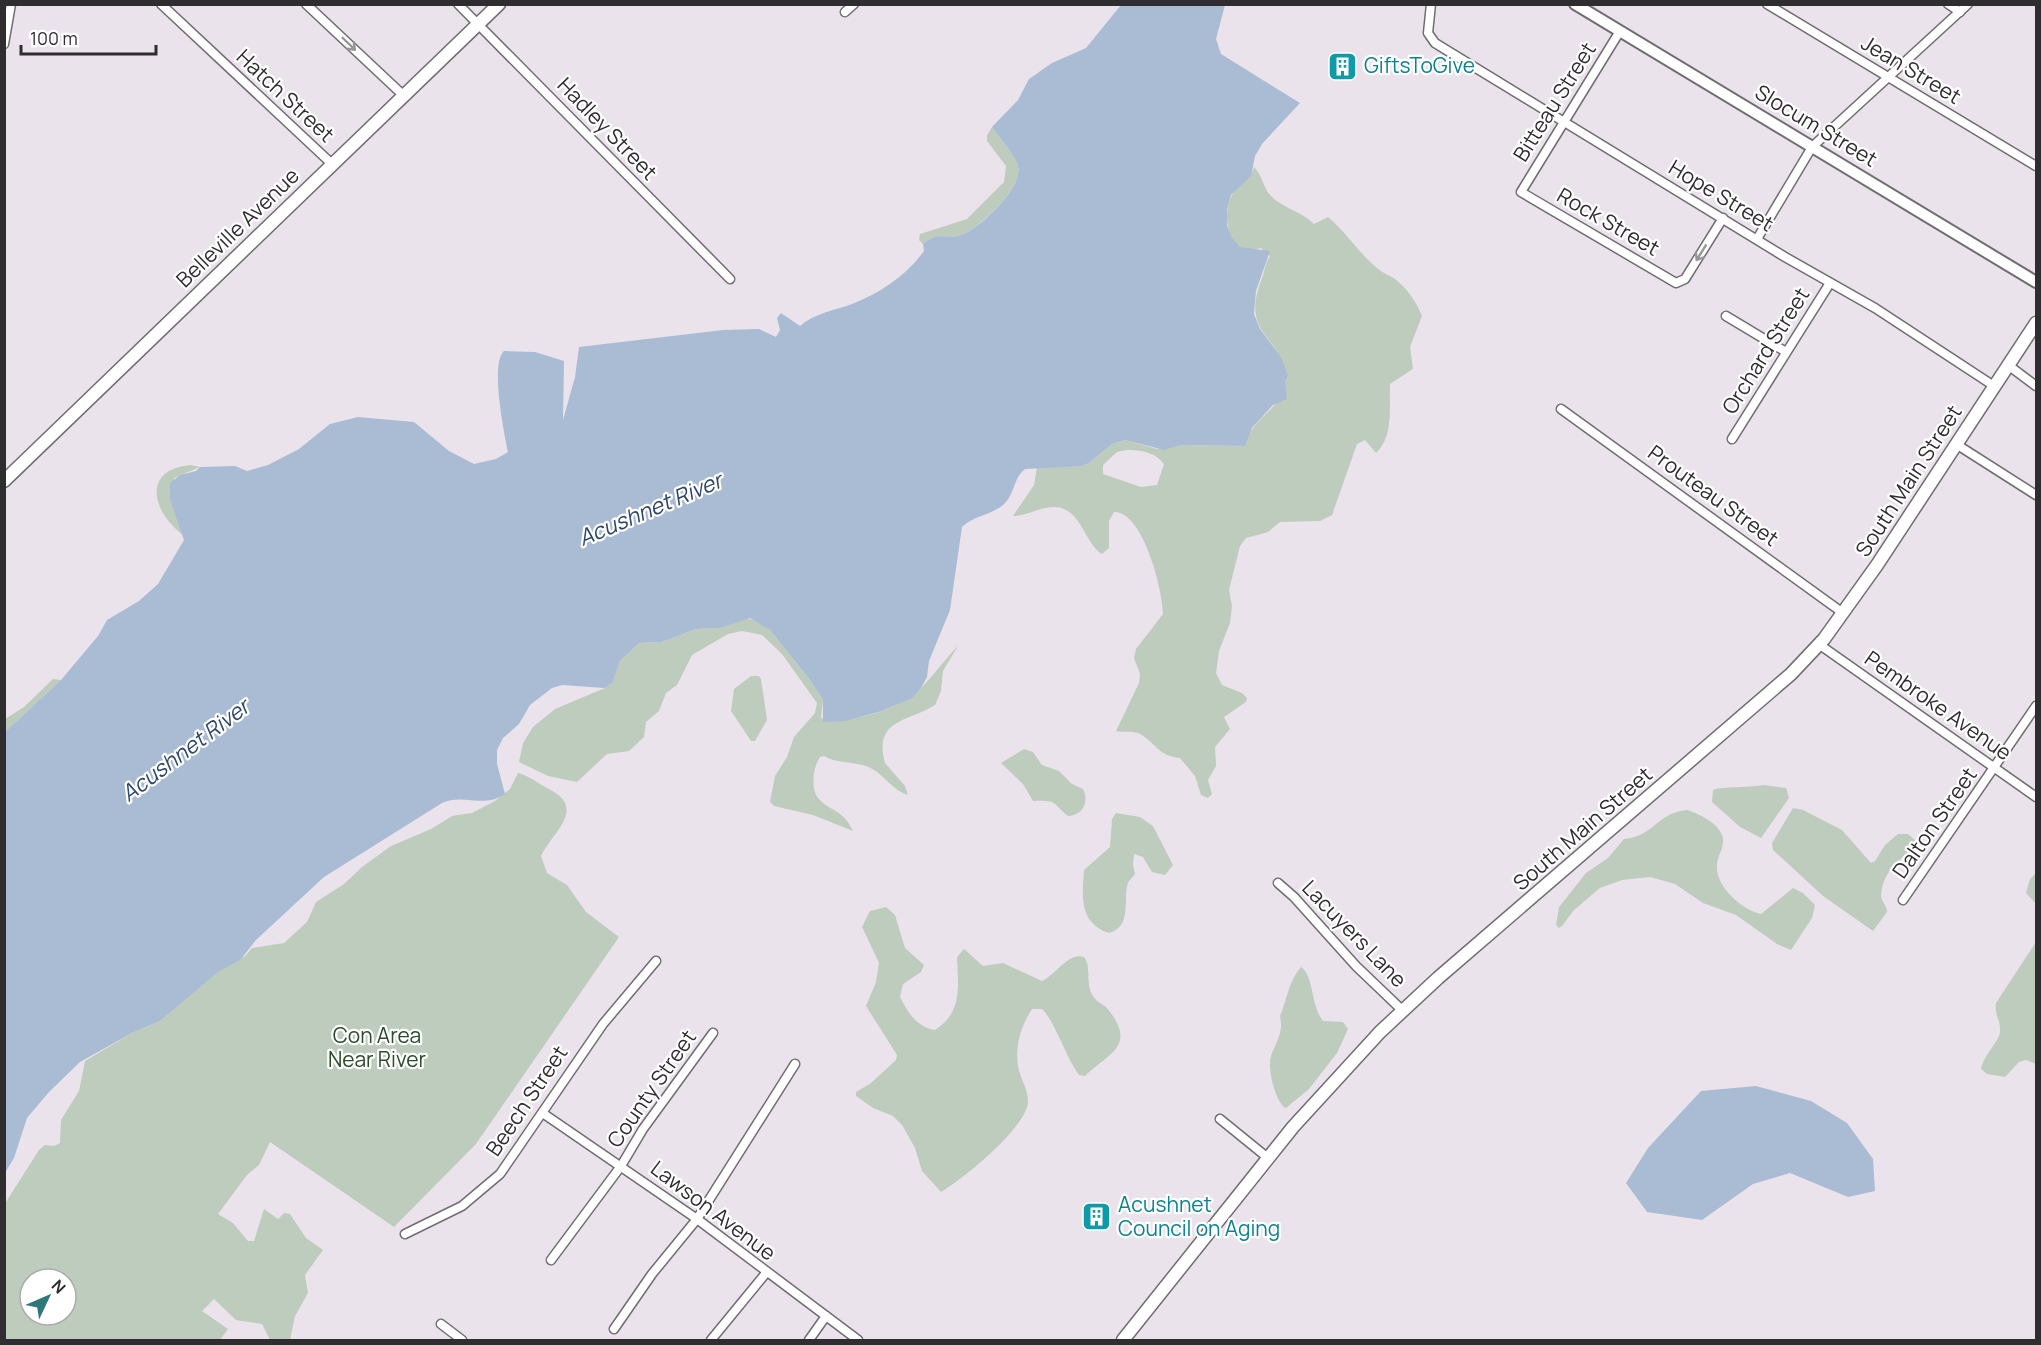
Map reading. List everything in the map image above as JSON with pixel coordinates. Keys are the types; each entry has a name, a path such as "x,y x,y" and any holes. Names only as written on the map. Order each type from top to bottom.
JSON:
{"main road":[{"name":"Belleville Avenue","path":"4,481 499,4"},
{"name":"South Main Street","path":"1123,1341 1268,1158 1327,1089 1402,1010 1791,674 1820,645 2037,323"}],"street":[{"path":"4,44 11,4"},
{"name":"Hatch Street","path":"161,4 332,164"},
{"path":"306,4 404,96"},
{"name":"Hadley Street","path":"458,4 730,279"},
{"path":"844,12 854,4"},
{"name":"Hope Street","path":"1431,4 1429,37 1757,239 1934,344 1994,386"},
{"name":"Slocum Street","path":"1575,4 2037,282"},
{"name":"Jean Street","path":"1767,4 2037,166"},
{"path":"1948,4 1960,12"},
{"path":"1757,239 1812,147 1968,4"},
{"name":"Bitteau Street","path":"1521,192 1620,32"},
{"name":"Rock Street","path":"1521,192 1676,283 1685,279 1723,218"},
{"name":"Orchard Street","path":"1732,439 1830,283"},
{"path":"1726,316 1786,352"},
{"path":"2008,365 2037,386"},
{"name":"Prouteau Street","path":"1561,409 1843,613"},
{"path":"1956,444 2037,495"},
{"name":"Pembroke Avenue","path":"1820,645 2037,797"},
{"name":"Dalton Street","path":"1903,900 2037,706"},
{"name":"Lacuyers Lane","path":"1278,883 1294,897 1356,966 1402,1010"},
{"name":"Beech Street","path":"405,1234 462,1206 500,1174 544,1114 563,1078 603,1024 656,961"},
{"name":"County Street","path":"551,1260 621,1166 643,1129 673,1092 713,1033"},
{"path":"614,1329 652,1274 697,1219 795,1064"},
{"name":"Lawson Avenue","path":"544,1114 697,1219 858,1341"},
{"path":"1220,1119 1268,1158"},
{"path":"711,1341 766,1273"},
{"path":"809,1341 826,1316"},
{"path":"441,1324 462,1341"}],"green space":[{"path":"992,127 1018,166 1018,175 1014,184 1000,204 966,233 955,237 934,238 923,244 919,240 920,234 967,219 1004,182 1006,166 987,141 987,135"},
{"path":"1254,167 1268,193 1276,200 1314,224 1328,217 1370,261 1404,287 1422,316 1410,347 1413,369 1390,384 1386,438 1376,453 1365,440 1357,444 1332,515 1320,521 1280,522 1268,532 1246,538 1240,546 1229,590 1232,606 1230,623 1219,651 1216,673 1222,685 1242,693 1247,698 1246,702 1224,717 1230,729 1215,747 1216,766 1208,780 1212,794 1208,798 1201,795 1195,776 1180,758 1167,755 1137,733 1116,731 1139,683 1140,674 1134,658 1136,649 1163,614 1155,571 1134,524 1124,515 1114,512 1109,521 1109,548 1102,554 1096,549 1076,519 1063,509 1049,507 1013,516 1034,485 1037,467 1082,466 1112,444 1125,440 1157,449 1180,445 1245,446 1253,428 1279,399 1285,381 1283,366 1259,325 1256,313 1256,298 1270,256 1261,248 1247,250 1240,247 1228,228 1227,211 1231,197","holes":["1126,450 1152,454 1164,464 1157,485 1141,487 1103,474 1103,465 1117,452"]},
{"path":"191,465 200,467 174,478 183,535 164,514 157,493 158,483 165,474 175,468"},
{"path":"745,618 759,621 770,630 810,680 823,700 821,718 860,717 900,703 921,688 958,646 943,671 941,691 935,705 895,724 884,738 885,763 905,786 908,795 866,766 824,756 820,757 814,772 814,790 819,799 841,815 853,831 813,815 774,806 770,802 775,776 787,757 794,737 815,713 817,703 782,654 762,635 742,631 728,634 692,655 677,685 666,693 659,711 646,722 644,737 629,751 607,754 577,782 548,776 519,762 523,743 533,727 555,709 605,688 613,682 620,661 639,643 662,642 696,629 720,628"},
{"path":"751,676 759,676 761,679 767,720 755,741 751,741 731,711 734,689"},
{"path":"53,679 61,680 5,732 5,719 24,707"},
{"path":"1024,749 1033,752 1042,765 1059,771 1072,784 1083,789 1085,803 1078,813 1068,816 1052,802 1033,801 1023,784 1001,763"},
{"name":"Con Area Near River","path":"518,773 559,796 565,803 567,811 564,820 541,856 547,873 567,885 586,912 619,937 476,1144 394,1227 270,1142 259,1165 247,1175 218,1214 233,1223 248,1241 254,1241 264,1209 278,1219 284,1213 290,1214 306,1238 323,1250 305,1275 308,1293 295,1316 290,1340 270,1340 262,1324 236,1320 214,1299 202,1311 228,1329 220,1340 5,1340 4,1205 39,1150 45,1145 54,1146 60,1143 61,1120 79,1091 85,1061 132,1033 160,1021 221,968 245,956 252,948 284,943 307,922 316,902 344,884 362,867 391,846 431,829 452,816 472,813 495,801 510,789"},
{"path":"1764,785 1786,788 1789,798 1761,838 1740,827 1712,802 1713,790 1716,789"},
{"path":"1793,808 1803,810 1842,830 1871,863 1875,861 1885,845 1898,834 1908,834 1915,840 1909,851 1887,875 1881,895 1887,912 1873,931 1823,896 1773,850 1772,843"},
{"path":"1687,810 1705,818 1720,831 1723,842 1717,862 1720,881 1731,896 1746,908 1761,914 1793,888 1803,893 1815,905 1812,918 1791,950 1777,944 1736,915 1703,903 1675,884 1650,877 1622,880 1600,888 1574,910 1562,926 1559,928 1556,925 1559,907 1586,873 1608,858 1624,839 1643,834 1668,815"},
{"path":"1116,813 1140,817 1153,826 1173,865 1165,875 1152,872 1143,857 1134,854 1135,874 1127,886 1124,920 1116,930 1109,933 1099,929 1087,916 1083,899 1083,880 1084,870 1110,847 1112,819"},
{"path":"2036,873 2036,904 2026,893 2030,879"},
{"path":"886,907 895,915 905,948 924,965 921,972 903,984 900,997 910,1014 923,1026 935,1030 944,1023 955,1007 958,988 957,957 964,949 983,966 1003,963 1042,981 1073,958 1084,957 1088,966 1089,986 1093,996 1107,1008 1120,1031 1117,1048 1085,1076 1079,1075 1047,1015 1042,1009 1032,1009 1022,1029 1017,1051 1018,1066 1028,1097 1025,1112 1006,1138 992,1152 941,1192 922,1171 915,1148 902,1125 893,1116 873,1108 856,1096 856,1092 871,1083 896,1060 897,1055 866,1006 876,982 879,963 862,927 870,911"},
{"path":"2036,942 2036,1064 2026,1060 2019,1062 2005,1077 1987,1074 1981,1069 2000,1031 1996,1003"},
{"path":"1301,967 1308,976 1316,1007 1323,1021 1343,1022 1348,1029 1337,1053 1309,1089 1286,1108 1275,1092 1270,1061 1280,1032 1280,1016 1290,985"}],"water":[{"name":"Acushnet River","path":"1121,5 1225,5 1216,39 1221,54 1300,103 1262,144 1255,156 1251,176 1231,195 1227,209 1227,226 1232,238 1240,247 1270,251 1256,291 1254,314 1260,329 1281,357 1288,376 1285,381 1287,399 1273,405 1252,428 1245,446 1180,445 1164,450 1125,440 1112,444 1082,466 1025,469 1018,477 1010,496 1003,505 971,520 962,527 950,610 929,661 927,677 912,698 882,711 845,721 823,722 823,700 810,680 770,630 750,618 720,628 696,629 662,642 639,643 620,661 613,682 605,688 562,685 552,688 530,705 519,724 503,738 497,750 497,764 505,794 482,801 458,799 442,803 324,877 256,940 241,959 218,972 160,1021 132,1033 80,1062 49,1092 27,1118 14,1158 5,1173 5,732 61,680 98,636 107,620 139,601 158,584 184,540 170,500 170,483 180,475 196,471 200,467 235,466 247,471 268,465 299,449 330,424 358,417 414,422 449,451 474,464 496,459 508,452 498,383 500,358 504,351 535,352 564,361 563,420 575,377 579,347 723,330 759,329 776,337 780,330 777,318 781,313 800,326 818,315 873,295 892,283 917,260 924,251 923,244 934,237 966,233 982,222 1000,204 1014,184 1018,175 1018,166 992,127 1018,100 1029,79 1052,63 1086,48"},
{"path":"1756,1086 1811,1101 1847,1123 1873,1159 1875,1191 1848,1197 1790,1173 1753,1184 1702,1220 1647,1212 1626,1183 1648,1148 1701,1091"}],"place":[{"name":"GiftsToGive","path":"1343,66"},
{"name":"Acushnet Council on Aging","path":"1097,1217"}]}
